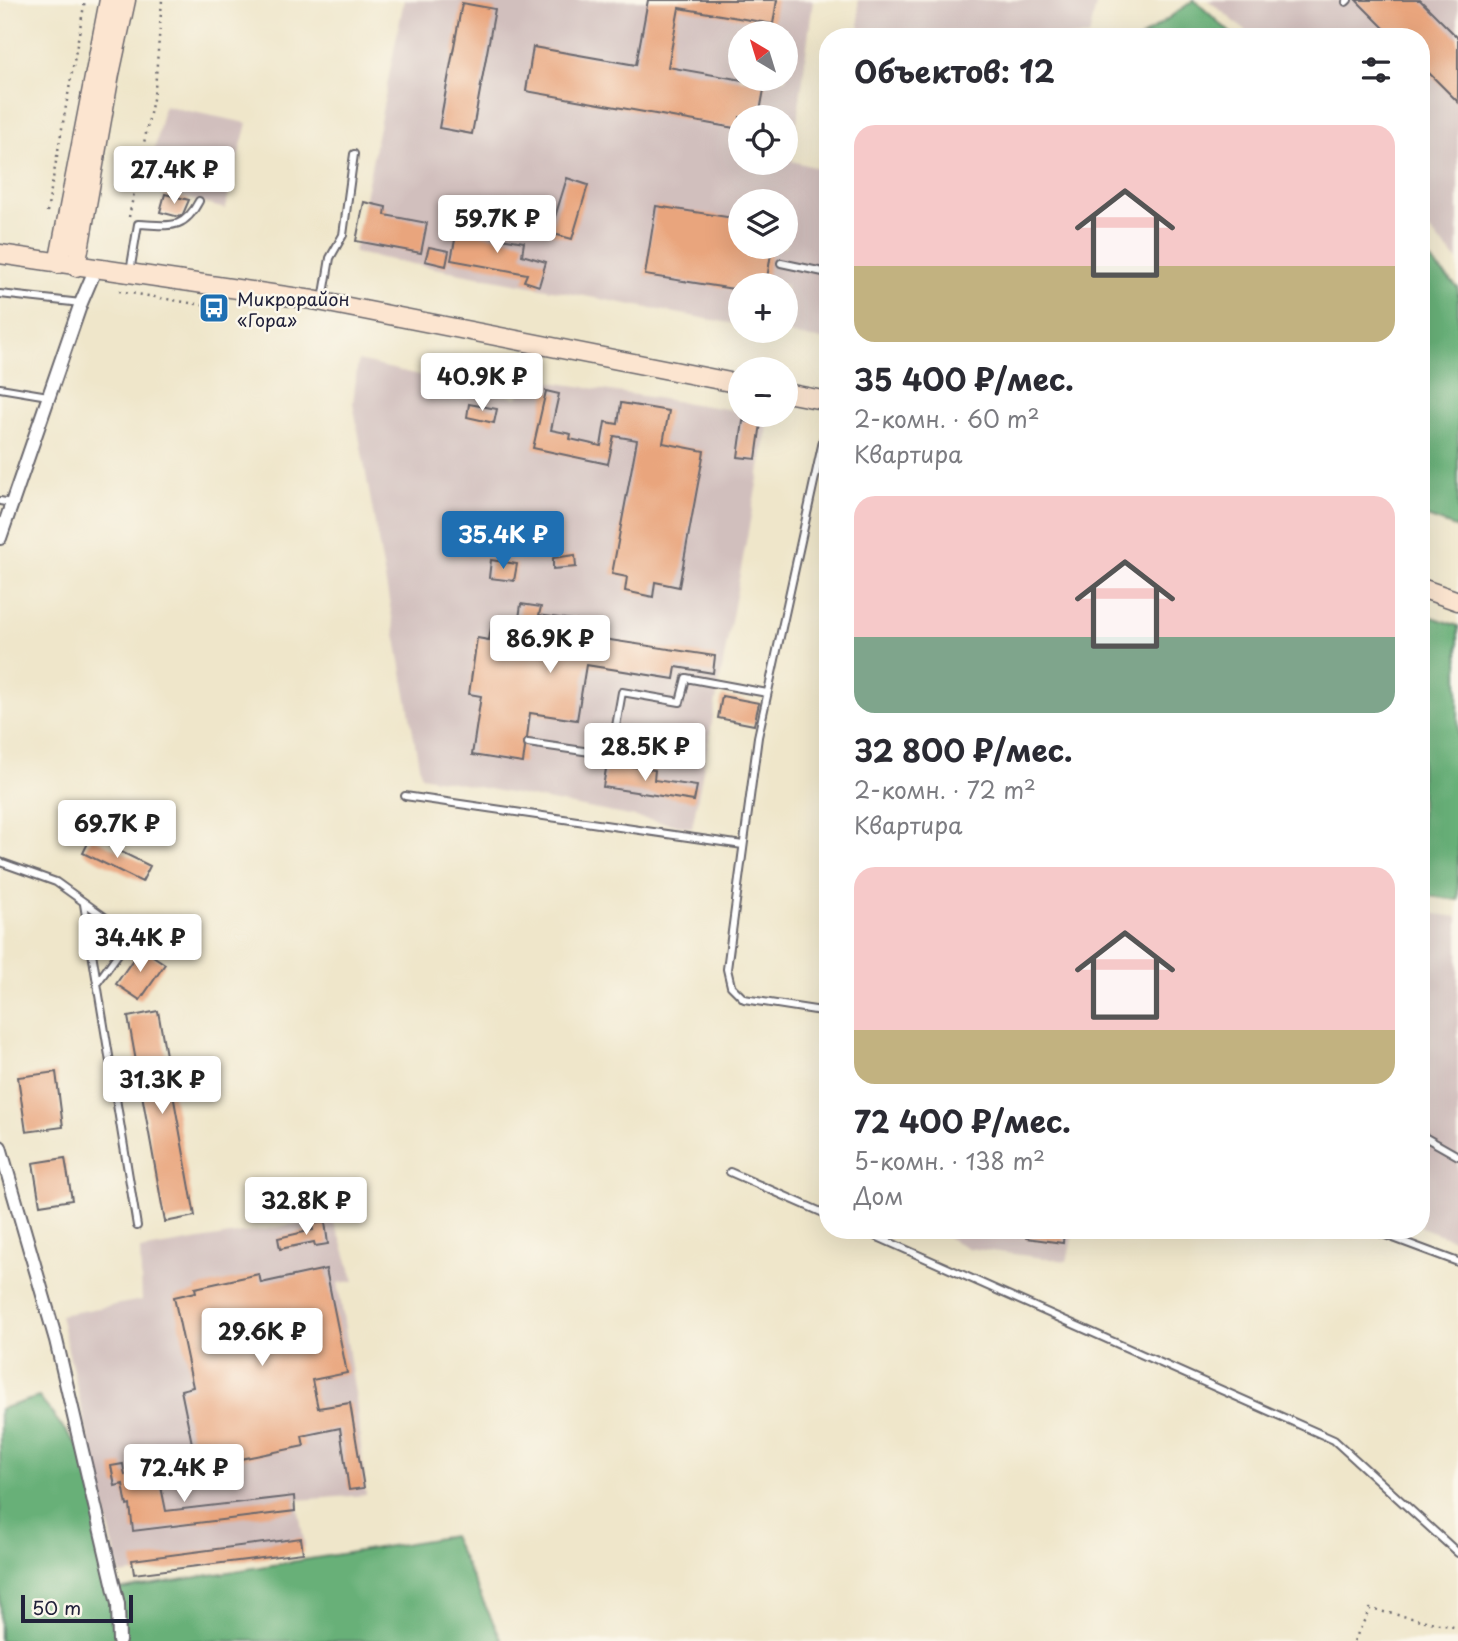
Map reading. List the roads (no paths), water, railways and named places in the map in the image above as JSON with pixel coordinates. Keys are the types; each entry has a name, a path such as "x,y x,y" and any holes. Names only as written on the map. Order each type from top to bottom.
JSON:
{"main road":[{"path":"67,265 109,0"},
{"path":"67,265 126,0"},
{"path":"0,254 323,302 728,382"},
{"path":"798,395 819,399"},
{"path":"1430,591 1458,601"}],"street":[{"path":"0,538 6,502 95,270"},
{"path":"0,1147 56,1340 118,1604 119,1641"}],"lane":[{"path":"323,302 331,258 343,235 354,154"},
{"path":"130,275 138,224 171,226 191,217 199,201"},
{"path":"781,264 819,271"},
{"path":"0,294 81,303"},
{"path":"0,388 48,396"},
{"path":"819,458 767,692 727,969 731,986 744,999 819,1011"},
{"path":"528,743 611,755 622,692 680,702 686,678 767,692"},
{"path":"405,796 743,845"},
{"path":"0,862 56,882 131,936 97,983"},
{"path":"84,904 137,1226"},
{"path":"1430,1140 1458,1156"},
{"path":"730,1172 819,1211"},
{"path":"882,1239 1334,1440 1458,1553"},
{"path":"1396,1239 1458,1262"}],"place":[{"name":"Микрорайон «Гора»","path":"214,308"}]}
